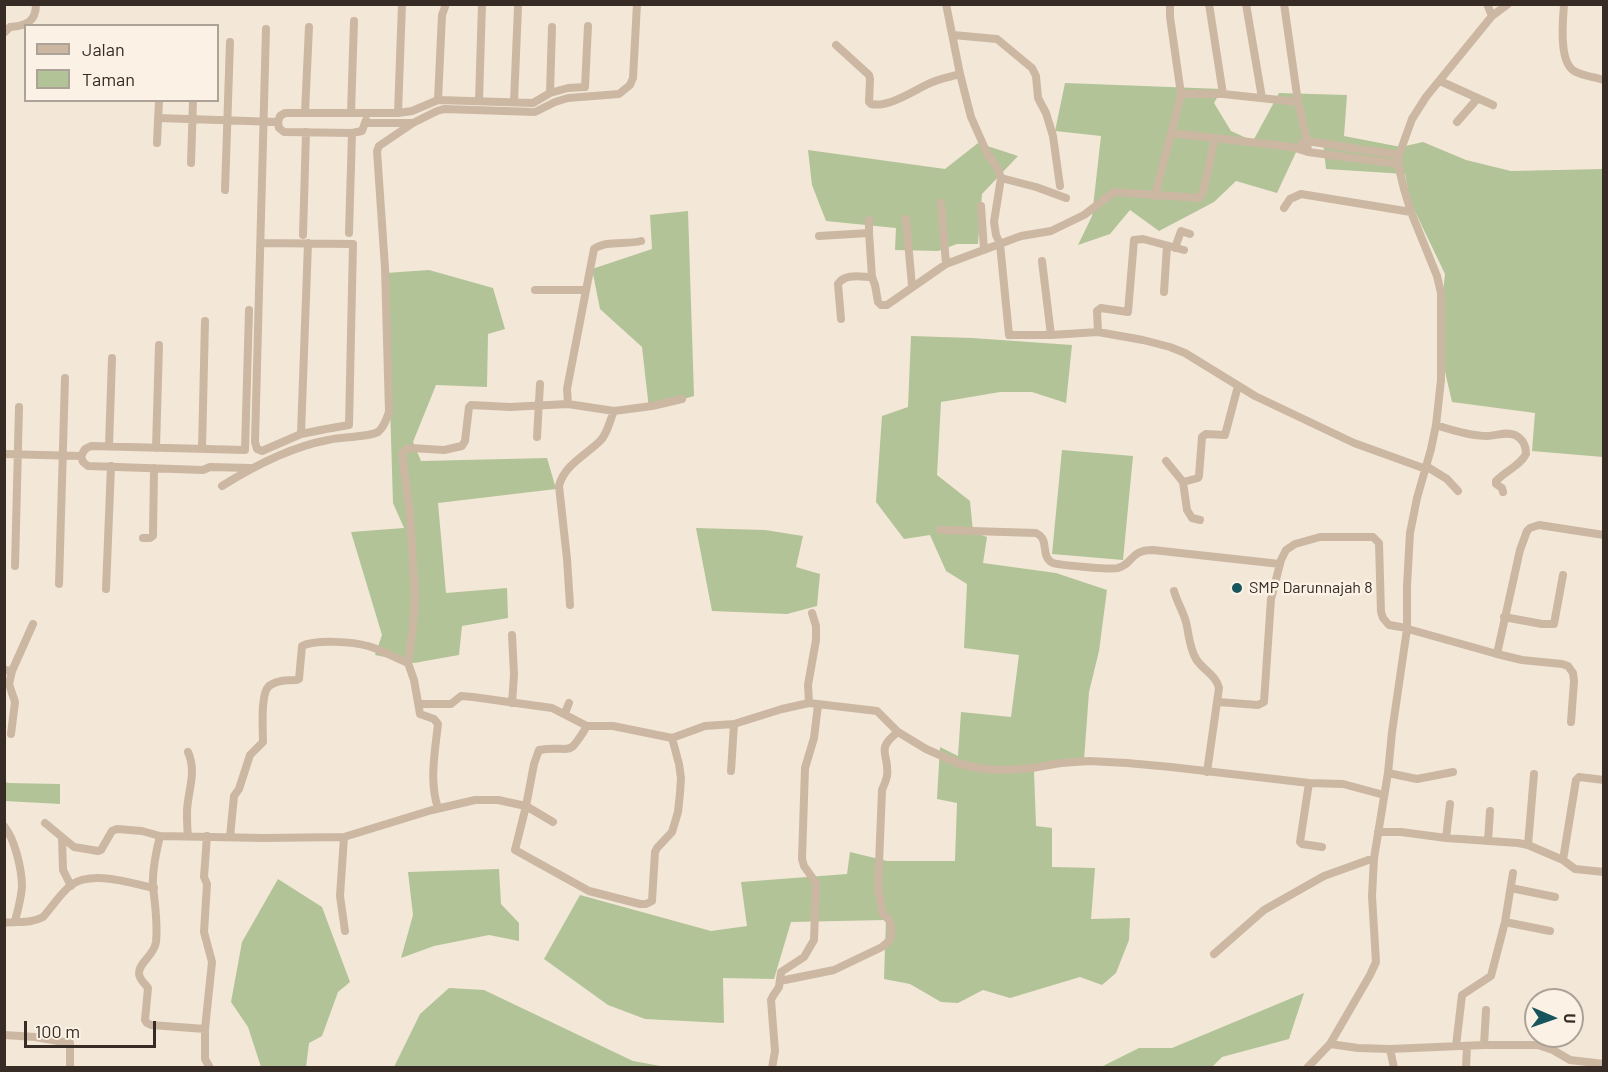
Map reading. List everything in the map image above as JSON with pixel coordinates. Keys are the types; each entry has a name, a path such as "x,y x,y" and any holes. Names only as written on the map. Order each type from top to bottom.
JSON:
{"street":[{"path":"26,24 35,14 36,4"},
{"path":"398,112 402,4"},
{"path":"438,100 442,15 446,4"},
{"path":"479,101 482,4"},
{"path":"222,486 251,468 298,448 327,440 376,433 385,424 389,412 385,268 377,151 379,146 413,123 444,109 535,112 568,98 619,94 630,85 633,78 637,4"},
{"path":"946,4 971,117 987,153 998,169 1000,178 994,222 1000,244 1010,335 1098,332 1170,346 1238,386 1354,443 1426,468 1447,479 1458,491"},
{"path":"1155,196 1181,94 1170,4"},
{"path":"1209,4 1223,94"},
{"path":"1246,4 1262,98"},
{"path":"1284,4 1298,102 1308,152"},
{"path":"1487,4 1492,16"},
{"path":"1306,1068 1330,1044 1376,962 1372,896 1374,858 1407,629 1410,533 1436,425 1442,380 1441,293 1437,276 1411,212 1399,160 1412,119 1426,97 1492,16 1508,4"},
{"path":"1564,4 1563,50 1566,60 1574,71 1604,80"},
{"path":"514,102 518,7"},
{"path":"351,113 354,21"},
{"path":"4,33 10,27 24,26"},
{"path":"366,113 366,123 362,131 352,133 284,132 279,128 278,123 280,116 285,113 412,111 438,100 533,103 550,93 568,88 585,87 588,26"},
{"path":"305,112 309,27"},
{"path":"550,93 552,27"},
{"path":"261,243 353,244 349,425 301,434 262,451 257,449 255,442 266,29"},
{"path":"953,35 997,39 1032,68 1038,98 1046,113 1053,136 1060,186"},
{"path":"225,190 230,42"},
{"path":"836,45 869,75 869,102 875,105 892,101 930,83 960,74"},
{"path":"1440,81 1493,105"},
{"path":"1181,94 1223,94 1298,102"},
{"path":"1456,122 1478,98"},
{"path":"157,143 159,102"},
{"path":"192,163 194,102"},
{"path":"158,118 278,123"},
{"path":"366,123 413,123"},
{"path":"303,235 306,132"},
{"path":"349,233 352,133"},
{"path":"1172,134 1292,147 1308,152 1399,160"},
{"path":"869,220 872,277 878,302 887,306 946,264 1021,236 1051,231 1084,215 1114,192 1199,198 1203,192 1215,138"},
{"path":"1292,147 1307,141 1399,160"},
{"path":"1000,178 1036,187 1066,198"},
{"path":"1284,208 1290,199 1300,194 1411,212"},
{"path":"941,203 946,264"},
{"path":"981,206 984,250"},
{"path":"906,219 912,286"},
{"path":"1164,292 1181,231 1190,234"},
{"path":"819,236 869,233"},
{"path":"1098,332 1097,311 1101,308 1128,312 1134,240 1143,239 1176,248"},
{"path":"568,404 567,389 593,252 596,247 609,244 629,244 641,241"},
{"path":"301,434 308,243"},
{"path":"1042,261 1051,335"},
{"path":"841,319 838,284 840,281 847,277 872,277"},
{"path":"535,290 586,290"},
{"path":"249,310 245,450 91,446 85,449 81,456 83,462 88,465 203,470 210,466 251,468"},
{"path":"205,321 206,449 210,466"},
{"path":"156,448 159,345"},
{"path":"109,446 112,358"},
{"path":"59,584 65,378"},
{"path":"537,436 540,384"},
{"path":"1183,482 1199,476 1202,437 1209,434 1225,435 1238,386"},
{"path":"438,808 435,801 433,778 438,724 434,719 420,714 414,680 408,663 414,626 415,586 410,514 402,454 406,449 411,448 444,450 462,446 465,441 471,405 568,404 614,411 682,399"},
{"path":"15,566 19,407"},
{"path":"570,605 559,486 561,478 569,468 602,440 614,411"},
{"path":"1436,425 1488,436 1511,433 1520,438 1526,447 1526,454 1521,461 1496,481 1503,492"},
{"path":"4,454 81,456"},
{"path":"1166,461 1183,482 1186,510 1192,518 1200,520"},
{"path":"106,589 111,466"},
{"path":"143,538 153,536 154,468"},
{"path":"1497,654 1526,532 1539,525 1604,535"},
{"path":"940,530 1036,532 1044,539 1046,557 1051,562 1060,565 1117,568 1126,564 1133,555 1143,550 1280,564"},
{"path":"1218,702 1258,705 1264,702 1271,599 1286,550 1320,537 1373,537 1379,543 1381,612 1389,625 1522,660 1560,663 1568,666 1573,673 1574,681 1571,722"},
{"path":"1504,617 1554,624 1563,575"},
{"path":"1174,591 1184,613 1195,657 1217,682 1219,688 1207,772"},
{"path":"772,1068 775,1051 771,1000 779,987 781,972 804,957 814,940 816,883 802,859 805,768 814,738 813,704 808,686 816,640 816,626 812,613"},
{"path":"11,734 15,702 9,684 8,671 33,624"},
{"path":"512,635 514,675 512,704"},
{"path":"230,837 234,796 239,789 250,755 262,742 263,705 267,690 282,681 299,679 302,646 322,643 360,644 408,663"},
{"path":"419,704 451,704 461,696 552,708 586,726 613,726 672,738 705,726 734,724 782,709 813,704 877,711 898,732 926,749 960,764 984,769 1007,770 1089,761 1171,767 1309,783 1343,784 1384,795"},
{"path":"565,713 569,703"},
{"path":"731,771 734,724"},
{"path":"586,726 575,746 569,750 539,750 514,850 589,891 640,904 652,901 655,852 672,832 679,802 681,778 672,738"},
{"path":"780,981 834,970 882,947 889,941 891,926 883,914 878,888 882,790 887,779 884,748 889,739 898,732"},
{"path":"188,752 192,770 187,809 188,836"},
{"path":"1388,773 1417,779 1453,772"},
{"path":"1528,845 1534,774"},
{"path":"1563,860 1576,780 1579,777 1604,780"},
{"path":"1309,783 1300,842 1322,847"},
{"path":"45,823 74,847 98,851 101,850 112,831 117,829 142,831 160,836 344,837 438,808 475,800 498,800 526,806 553,822"},
{"path":"1446,838 1450,804"},
{"path":"1488,841 1490,811"},
{"path":"4,826 9,833 18,859 21,877 22,888 15,921"},
{"path":"1378,832 1401,832 1528,845 1563,860 1575,869 1604,872"},
{"path":"160,836 155,858 153,888 157,921 156,943 152,953 139,970 140,979 148,988 145,1020 151,1025 205,1029"},
{"path":"207,836 204,932 212,962 205,1029 205,1059 210,1068"},
{"path":"344,837 340,896 345,931"},
{"path":"62,838 63,870 71,886"},
{"path":"1214,954 1264,910 1324,876 1374,858"},
{"path":"1456,1046 1462,995 1491,976 1505,922 1513,873"},
{"path":"4,922 34,922 43,917 71,886 84,880 99,877 153,888"},
{"path":"1511,888 1555,897"},
{"path":"1505,922 1550,931"},
{"path":"1484,1045 1486,1010"},
{"path":"4,1035 70,1043 70,1068"},
{"path":"1330,1044 1390,1049 1538,1045 1546,1047 1570,1064 1604,1064"},
{"path":"1466,1068 1467,1046"},
{"path":"1390,1049 1394,1068"}],"green space":[{"path":"1065,83 1222,89 1214,103 1231,131 1253,141 1279,93 1347,95 1344,136 1401,147 1423,142 1466,160 1511,171 1603,169 1603,457 1532,451 1535,413 1452,402 1438,341 1445,274 1410,201 1405,174 1326,169 1323,142 1304,135 1277,193 1236,181 1214,202 1159,231 1130,210 1110,234 1078,245 1092,216 1101,136 1055,131"},
{"path":"978,143 1018,156 982,194 978,244 957,244 938,251 895,250 896,228 826,221 812,185 808,150 945,169"},
{"path":"688,211 694,396 649,409 642,347 600,309 592,269 652,249 650,215"},
{"path":"429,270 493,288 505,329 488,334 487,387 436,385 413,442 421,461 547,458 556,489 438,503 446,593 507,588 508,618 462,626 459,655 414,663 375,655 382,635 351,532 404,528 393,503 386,273"},
{"path":"911,336 1072,345 1066,403 1032,392 1000,392 941,402 937,475 970,501 973,532 987,537 983,563 1056,573 1107,590 1099,651 1089,692 1084,760 1034,771 1036,826 1052,828 1052,867 1095,868 1091,919 1130,918 1129,940 1116,973 1102,985 1080,977 1010,998 983,990 958,1003 941,1002 910,984 884,979 886,920 791,922 774,979 723,978 724,1023 645,1019 608,1005 544,959 580,895 711,931 747,926 741,882 847,874 850,852 887,861 955,861 957,803 937,799 940,747 958,756 961,712 1011,717 1019,655 964,648 967,584 946,571 930,535 904,539 876,502 882,416 908,407"},
{"path":"1062,450 1133,456 1123,560 1052,554"},
{"path":"696,528 765,530 803,536 796,567 820,574 817,606 787,614 712,611"},
{"path":"4,781 60,784 60,804 5,801"},
{"path":"499,869 501,904 519,923 519,941 489,935 434,946 401,958 413,915 408,872"},
{"path":"278,879 322,907 350,982 338,992 322,1036 309,1043 306,1067 261,1067 248,1027 231,1002 242,942"},
{"path":"449,988 484,990 633,1061 666,1067 394,1067 420,1014"},
{"path":"1304,993 1289,1039 1222,1057 1212,1067 1101,1067 1139,1048 1172,1048"}],"place":[{"name":"SMP Darunnajah 8","path":"1237,588"}]}
